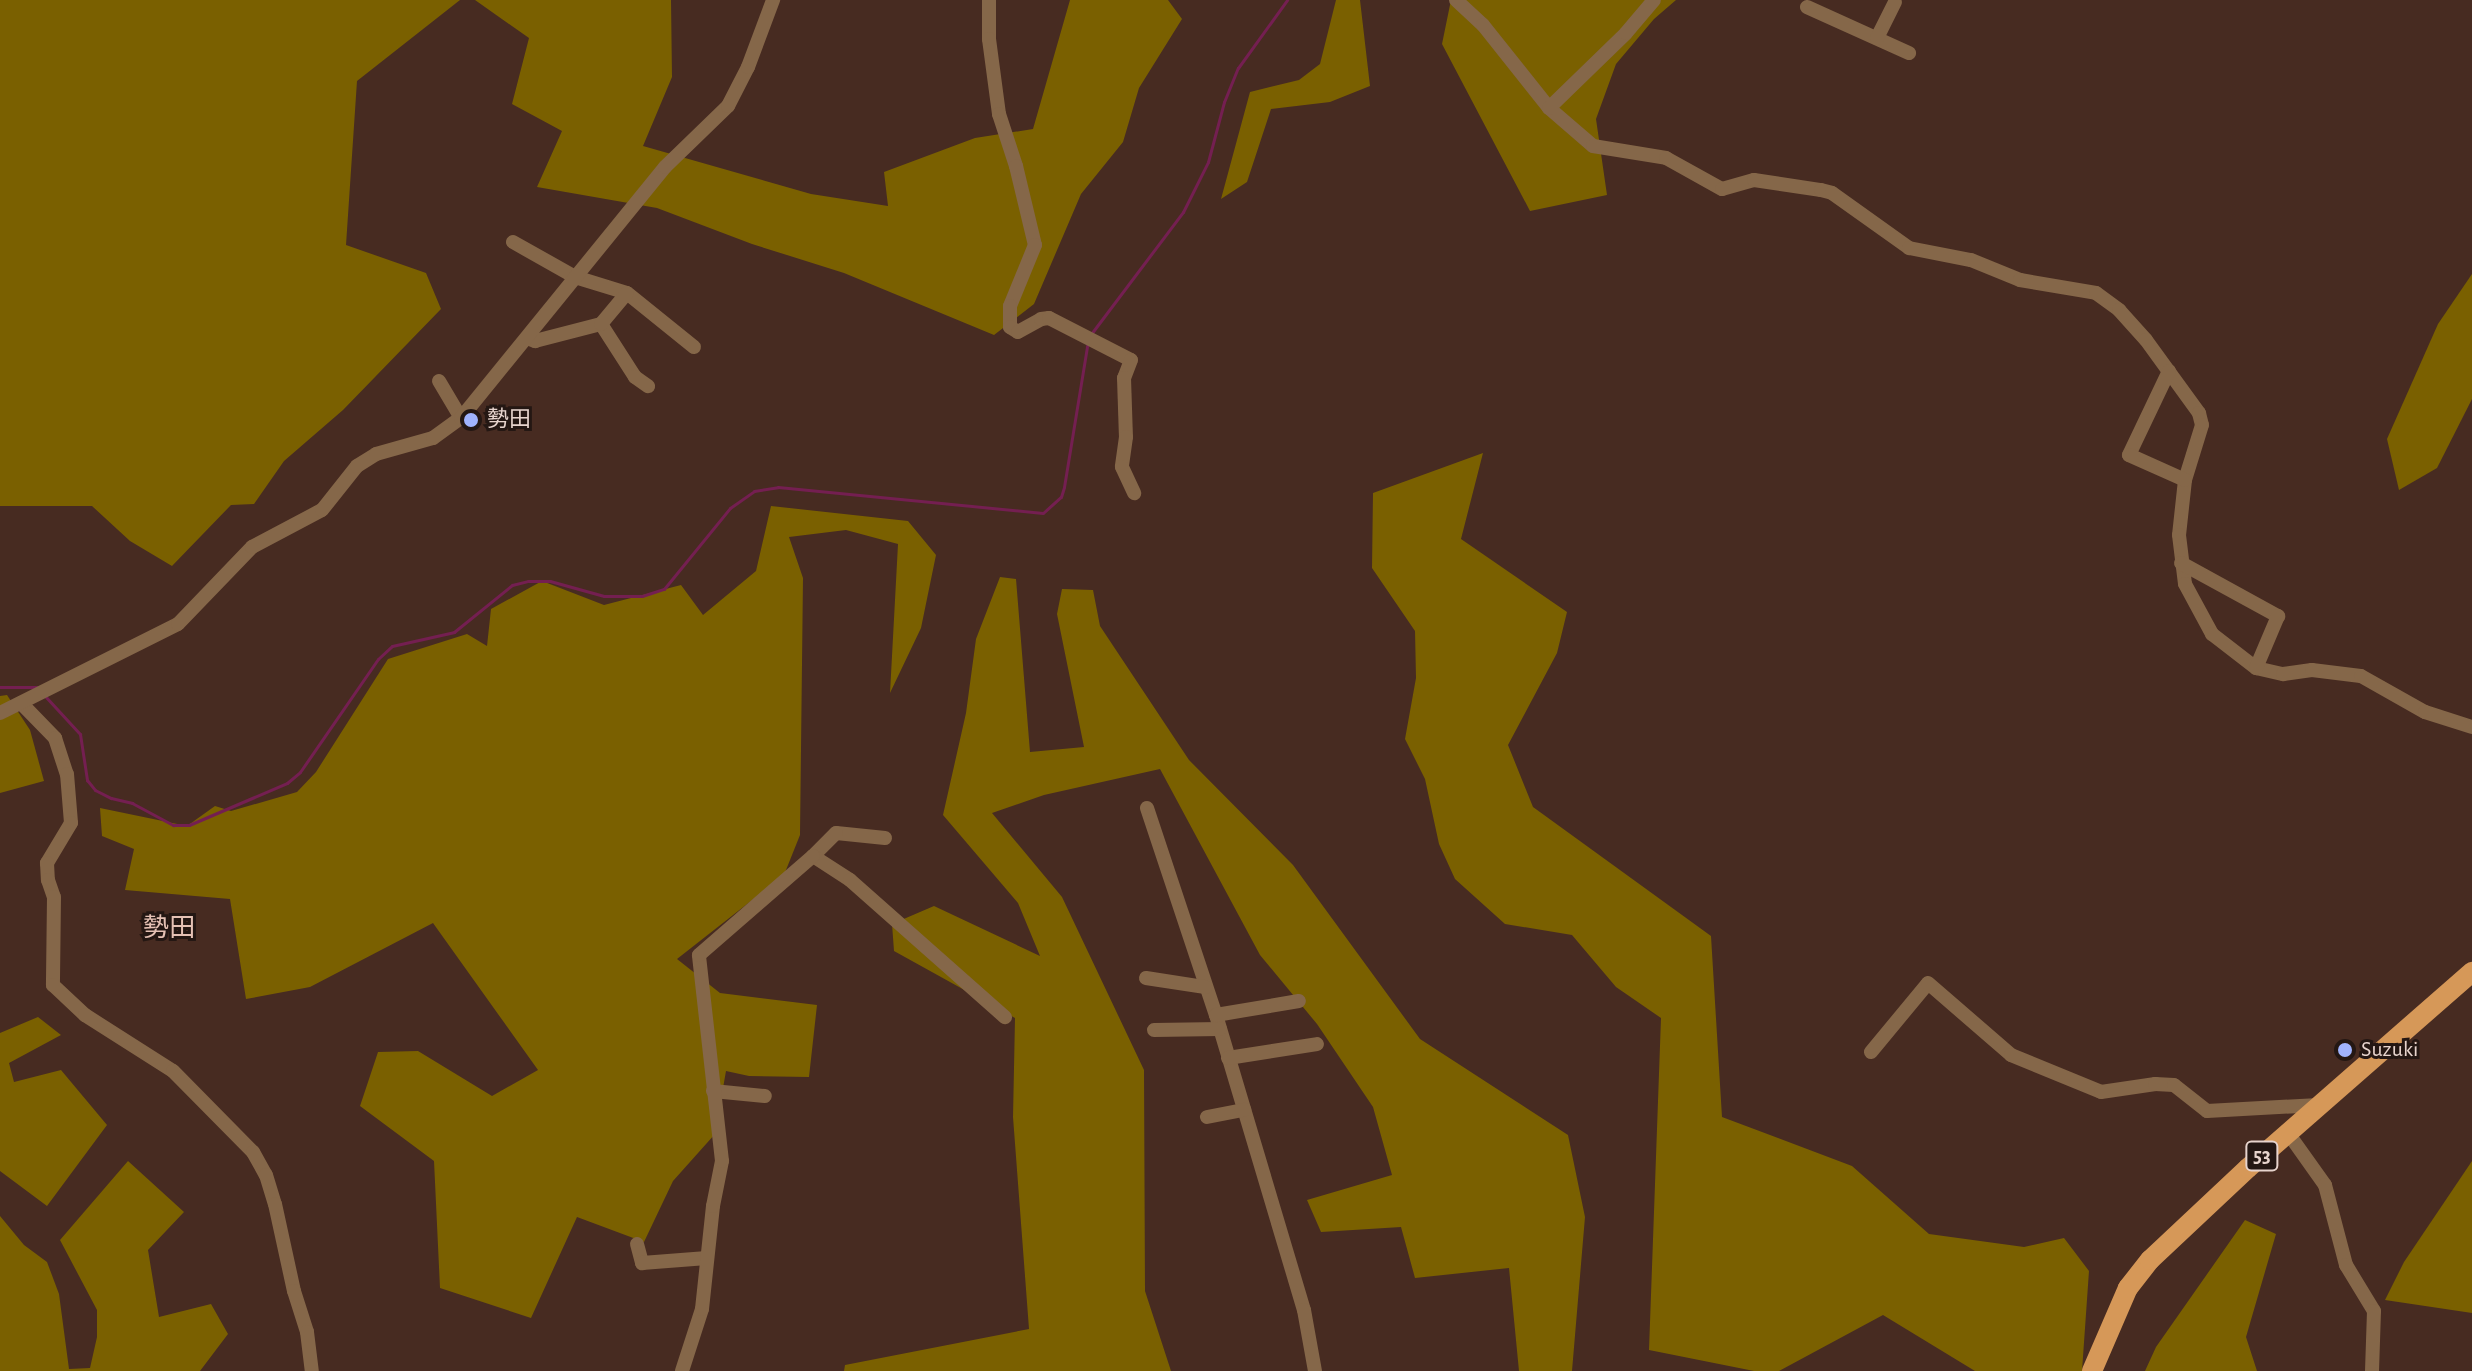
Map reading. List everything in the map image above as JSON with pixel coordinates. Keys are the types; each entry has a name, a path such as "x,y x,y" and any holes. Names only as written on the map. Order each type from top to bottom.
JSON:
{"main road":[{"name":"53","path":"2092,1371 2093,1361 2128,1288 2150,1260 2319,1105 2472,972"}],"street":[{"path":"0,713 178,624 252,547 322,510 357,466 376,454 433,438 461,418 665,167 728,106 748,67 773,0"},
{"path":"989,0 989,39 999,114 1016,166 1035,245 1010,306 1010,327 1018,332 1049,318 1131,360 1124,378 1126,437 1122,467 1134,493"},
{"path":"1456,0 1483,25 1549,108 1585,141 1602,149 1666,158 1722,189 1754,180 1832,193 1909,248 1971,260 2020,280 2096,293 2119,310 2196,408 2202,425 2185,480 2179,535 2181,563 2200,618 2224,646 2256,668 2283,674 2312,670 2361,676 2425,712 2472,727"},
{"path":"1549,108 1626,33 1654,0"},
{"path":"1877,38 1895,2"},
{"path":"1800,22 1809,4 1909,53"},
{"path":"513,242 575,277 627,293 694,347"},
{"path":"527,338 535,341 601,324 627,293"},
{"path":"601,324 635,377 648,386"},
{"path":"2169,371 2129,455 2185,480"},
{"path":"439,381 461,418"},
{"path":"2181,563 2278,616 2256,668"},
{"path":"21,703 55,738 67,774 71,823 47,863 48,880 54,897 53,985 85,1015 173,1071 253,1152 266,1175 275,1204 294,1291 307,1332 312,1371"},
{"path":"1147,808 1218,1022 1304,1310 1315,1371"},
{"path":"682,1371 699,1320 722,1161 699,955 836,833 885,838"},
{"path":"813,856 850,880 1005,1017"},
{"path":"1146,978 1205,987"},
{"path":"1871,1052 1928,983 2011,1055 2101,1092 2155,1084 2174,1085 2207,1111 2319,1105"},
{"path":"1154,1030 1218,1022 1299,1001"},
{"path":"1228,1058 1317,1044"},
{"path":"713,1091 765,1096"},
{"path":"1207,1117 1244,1110"},
{"path":"2288,1133 2325,1185 2346,1265 2374,1311 2372,1371"},
{"path":"637,1244 642,1263 707,1258"}],"shaded area":[{"path":"0,0 460,0 357,81 346,245 426,273 441,309 343,410 284,461 254,504 231,505 172,566 130,541 92,506 0,506"},
{"path":"475,0 671,0 672,77 643,146 811,194 888,206 884,172 975,138 1033,129 1070,0 1168,0 1182,19 1139,88 1123,142 1081,194 1034,304 994,335 844,273 752,244 657,208 537,187 562,131 512,104 529,38"},
{"path":"1336,0 1360,0 1370,86 1330,102 1271,109 1247,182 1221,199 1250,92 1299,80 1320,64"},
{"path":"1451,0 1676,0 1654,19 1616,64 1596,119 1607,195 1530,211 1442,44"},
{"path":"2472,274 2472,399 2437,468 2399,490 2387,439 2438,324"},
{"path":"1483,453 1461,539 1567,612 1557,653 1508,745 1533,807 1711,936 1722,1117 1852,1166 1929,1234 2024,1247 2064,1238 2089,1271 2082,1371 1975,1371 1883,1315 1779,1371 1754,1371 1649,1350 1661,1018 1616,987 1572,935 1505,924 1455,879 1439,844 1425,779 1405,739 1416,678 1415,631 1372,568 1373,493"},
{"path":"771,506 908,521 936,555 921,628 890,693 898,544 846,530 789,537 803,578 800,835 784,875 677,959 720,993 817,1005 809,1077 749,1076 726,1071 715,1134 673,1181 644,1242 577,1217 531,1318 440,1288 434,1161 360,1106 378,1052 418,1051 492,1096 538,1070 433,923 310,987 246,999 230,899 125,890 134,849 102,836 100,808 187,826 215,806 231,811 297,792 316,772 388,659 467,634 487,646 491,609 542,581 604,605 681,585 703,615 756,571"},
{"path":"1000,577 1016,579 1030,752 1084,747 1057,614 1062,589 1093,590 1100,626 1189,760 1293,865 1420,1039 1568,1135 1585,1217 1572,1371 1519,1371 1509,1268 1415,1278 1401,1227 1321,1232 1307,1200 1392,1175 1373,1107 1317,1024 1260,955 1160,769 1044,795 992,813 1062,897 1144,1070 1145,1291 1171,1371 844,1371 845,1365 1029,1329 1013,1117 1015,1018 894,951 892,924 934,906 1040,956 1018,903 943,815 966,713 976,639"},
{"path":"7,695 30,730 44,781 0,793 0,696"},
{"path":"38,1017 61,1035 9,1063 14,1082 61,1070 107,1125 47,1206 0,1171 0,1033"},
{"path":"128,1161 184,1212 148,1250 159,1317 211,1304 228,1334 200,1371 0,1371 0,1216 24,1245 47,1262 59,1294 69,1369 90,1368 97,1337 97,1310 60,1240"},
{"path":"2472,1161 2472,1313 2385,1300 2404,1262"},
{"path":"2245,1220 2276,1234 2246,1337 2257,1371 2145,1371 2156,1347"}],"waterway":[{"path":"1091,334 1183,212 1208,162 1224,102 1238,68 1287,0"},
{"path":"45,696 80,734 87,780 95,790 132,803 173,825 189,825 287,783 300,772 378,659 392,646 454,632 512,585 528,581 550,581 604,596 642,596 664,589 730,508 754,491 778,487 1043,513 1061,497 1064,487 1088,341"},
{"path":"0,687 37,687"}],"place":[{"name":"勢田","path":"471,420"},
{"name":"Suzuki","path":"2345,1050"}],"district":[{"name":"勢田","path":"169,929"}]}
